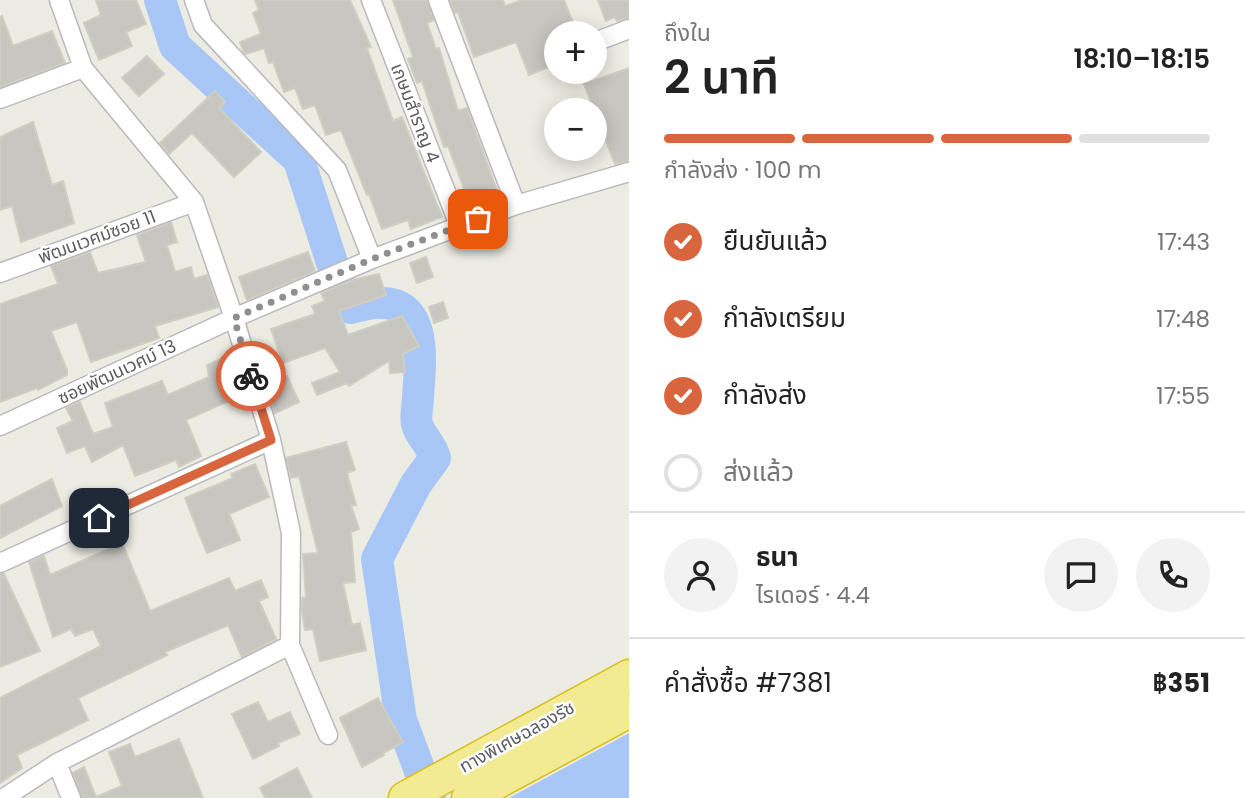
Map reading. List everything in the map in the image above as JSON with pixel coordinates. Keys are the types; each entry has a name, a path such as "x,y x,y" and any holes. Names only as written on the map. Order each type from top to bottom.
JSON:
{"highway":[{"name":"ทางพิเศษฉลองรัช","path":"405,798 629,676"},
{"name":"ทางพิเศษฉลองรัช","path":"468,798 629,711"}],"street":[{"path":"59,0 83,68 194,202 234,318 271,440 291,533 290,645 328,735"},
{"path":"194,0 203,25 337,170 364,262"},
{"name":"เกษมสำราญ 4","path":"371,0 458,225"},
{"path":"438,0 516,205"},
{"path":"607,37 629,29"},
{"path":"0,99 83,68"},
{"name":"ซอยพัฒนเวศม์ 13","path":"0,426 234,318 364,262 516,205 629,173"},
{"name":"พัฒนเวศม์ซอย 11","path":"0,273 194,202"},
{"path":"0,563 271,440"},
{"path":"4,798 57,763 290,645"},
{"path":"57,763 72,798"}],"water":[{"path":"629,733 629,798 509,798"}],"building":[{"path":"96,0 136,0 146,24 126,32 132,46 99,60 84,23 101,15"},
{"path":"255,0 350,0 371,47 367,48 393,121 402,117 442,217 411,229 408,220 382,229 341,130 326,135 315,105 303,109 295,88 284,92 273,62 269,63 264,48 244,53 240,42 261,34 253,13 259,10"},
{"path":"393,0 427,0 434,20 427,23 436,49 439,48 458,111 467,108 500,199 472,210 448,146 444,147 422,81 417,83 408,59 413,57"},
{"path":"450,0 503,0 505,6 522,0 564,0 572,21 544,21 544,69 529,75 516,42 474,57 458,12 455,13"},
{"path":"598,0 629,0 629,18 617,21 615,17 606,21"},
{"path":"2,16 13,46 52,31 65,63 0,87"},
{"path":"147,56 164,74 139,96 122,78"},
{"path":"629,68 629,161 615,164 607,143 607,98 589,98 584,84 607,84 607,76"},
{"path":"215,91 225,102 219,108 261,152 234,177 192,133 169,154 160,143"},
{"path":"33,122 52,185 63,181 74,223 21,242 12,206 0,210 0,137"},
{"path":"171,222 177,242 167,245 175,272 191,267 194,279 207,275 218,307 155,326 159,338 91,362 77,322 51,331 67,375 38,390 37,388 0,402 0,304 58,284 51,266 90,252 98,273 146,262 137,235"},
{"path":"308,252 315,271 247,300 239,277"},
{"path":"426,257 433,277 417,283 410,263"},
{"path":"379,274 386,295 339,311 348,335 402,316 419,346 403,354 405,372 390,373 389,361 349,386 347,383 317,395 312,383 340,372 325,348 283,363 271,329 315,314 312,306 325,301 321,293 352,280"},
{"path":"443,302 448,318 434,323 429,307"},
{"path":"225,357 242,395 186,420 201,456 179,467 176,460 135,476 123,445 92,462 85,446 67,453 57,428 73,421 66,408 80,402 93,434 113,427 105,403 162,381 168,395 209,377 207,365"},
{"path":"287,376 299,402 275,413 266,385"},
{"path":"346,442 355,470 347,473 356,505 351,506 359,529 351,532 355,582 343,583 352,625 360,623 366,650 320,661 313,629 305,630 302,612 302,598 306,597 303,554 318,553 299,476 291,478 286,458"},
{"path":"255,464 269,497 229,514 240,540 207,553 185,498 233,478 231,474"},
{"path":"52,479 62,506 0,538 0,506"},
{"path":"122,543 150,611 229,578 235,591 261,580 268,597 259,601 276,639 242,657 228,625 165,652 167,655 78,698 88,720 17,755 22,768 0,783 0,698 101,646 93,629 75,636 71,629 53,637 29,562 44,556 50,575"},
{"path":"0,574 4,574 40,651 0,667"},
{"path":"378,698 403,742 362,767 340,718"},
{"path":"258,702 268,722 290,712 300,734 278,743 279,746 253,759 232,714"},
{"path":"179,739 203,798 82,798 73,773 84,767 96,797 122,786 109,752 130,744 135,757"},
{"path":"297,768 312,798 265,798 260,788"}],"waterway":[{"path":"160,0 175,46 299,160 342,294 350,308 378,303 397,306 408,313 415,325 420,354 416,421 435,458 416,484 377,559 401,720 430,798"}],"way so far":[{"path":"251,376 234,318 372,259 478,219"}],"route":[{"path":"99,518 271,440 251,376"}]}
